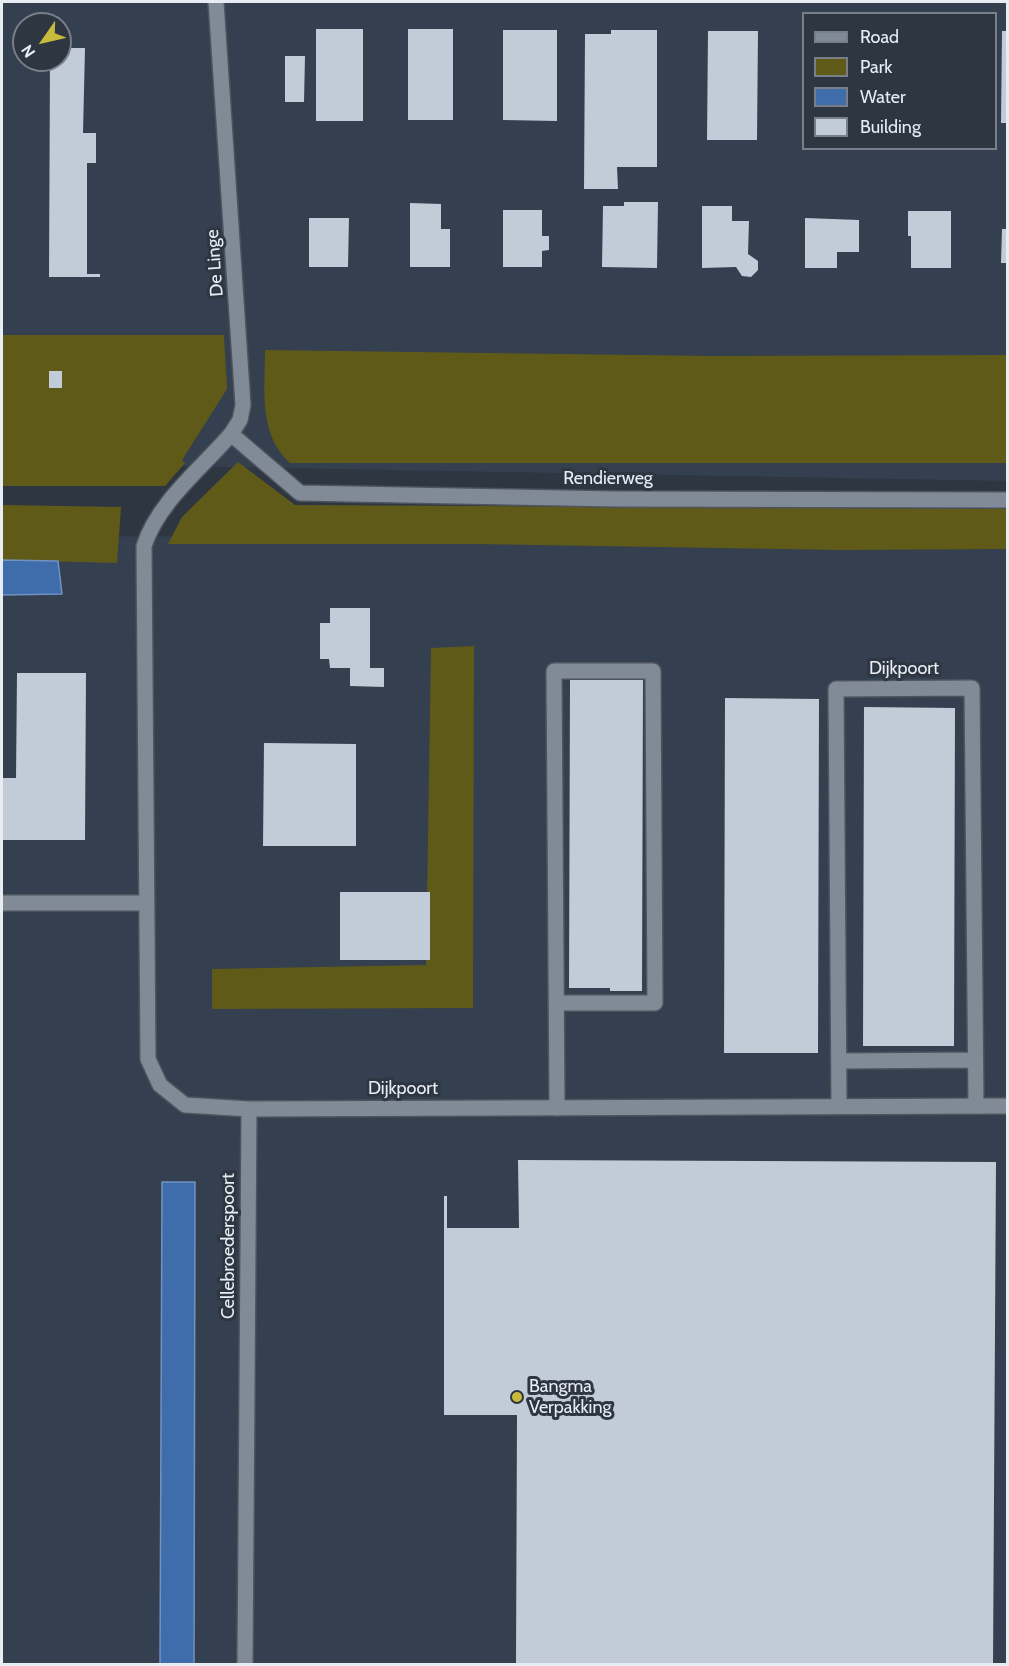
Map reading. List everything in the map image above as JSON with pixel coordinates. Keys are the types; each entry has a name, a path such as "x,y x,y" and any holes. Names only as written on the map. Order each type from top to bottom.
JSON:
{"street":[{"name":"De Linge","path":"146,903 144,546 154,521 231,434 241,416 243,392 216,2"},
{"name":"Rendierweg","path":"231,434 300,494 532,498 1008,500"},
{"path":"556,1003 655,1003 653,670 554,671 556,1003 557,1108"},
{"name":"Dijkpoort","path":"839,1106 836,689 972,688 976,1106"},
{"path":"2,903 146,903 147,1059 160,1085 185,1105 249,1109"},
{"path":"839,1061 975,1060"},
{"name":"Dijkpoort","path":"249,1109 1008,1106"},
{"name":"Cellebroederspoort","path":"245,1665 249,1109"}],"shaded area":[{"path":"2,2 1007,2 1007,481 2,463"},
{"path":"2,536 1007,538 1007,1664 2,1664"}],"green space":[{"path":"2,335 224,335 227,389 182,460 185,463 165,486 2,486"},
{"path":"265,350 711,356 1007,355 1007,463 290,463 273,439 268,425 264,396"},
{"path":"238,462 295,505 1007,509 1007,549 841,550 475,544 168,544 182,517"},
{"path":"2,505 121,507 117,563 2,560"},
{"path":"474,646 473,1008 212,1009 212,969 426,965 431,648"}],"water":[{"path":"2,560 58,561 62,594 2,595"},
{"path":"162,1182 195,1182 194,1664 160,1664"}],"building":[{"path":"316,29 363,29 363,121 316,121"},
{"path":"408,29 453,29 453,120 408,120"},
{"path":"503,30 557,30 557,121 503,120"},
{"path":"611,30 657,30 657,167 617,167 618,189 584,189 585,34 611,34"},
{"path":"708,31 758,31 757,140 707,140"},
{"path":"1002,31 1008,31 1008,123 1001,123"},
{"path":"72,48 85,48 83,133 96,133 96,163 87,163 87,274 100,274 100,277 49,277 50,72 72,72"},
{"path":"285,56 305,56 304,102 285,102"},
{"path":"624,202 658,202 657,268 602,267 603,206 624,206"},
{"path":"410,203 441,204 441,229 450,229 450,267 410,267"},
{"path":"702,206 732,206 732,221 749,221 748,254 758,261 758,270 751,277 742,276 736,267 702,268"},
{"path":"503,210 542,210 542,236 549,236 549,250 542,251 542,267 503,267"},
{"path":"908,211 951,211 951,268 911,268"},
{"path":"309,218 349,218 348,267 309,267"},
{"path":"805,218 859,220 859,252 837,252 837,268 805,268"},
{"path":"1002,229 1008,229 1008,263 1001,263"},
{"path":"49,371 62,371 62,388 49,388"},
{"path":"330,608 370,608 370,668 384,668 384,687 350,686 350,668 330,668 329,659 320,659 320,623 330,623"},
{"path":"17,673 86,673 85,840 2,840 2,778 16,778"},
{"path":"570,679 643,679 642,991 569,988"},
{"path":"725,698 819,699 818,1053 724,1053"},
{"path":"864,707 955,708 954,1046 863,1046"},
{"path":"264,743 356,744 356,846 263,846"},
{"path":"340,892 430,892 430,960 340,960"},
{"path":"518,1160 996,1162 993,1664 516,1664 517,1415 444,1415 444,1196 447,1196 447,1228 519,1228"}],"place":[{"name":"Bangma Verpakking","path":"517,1397"}]}
